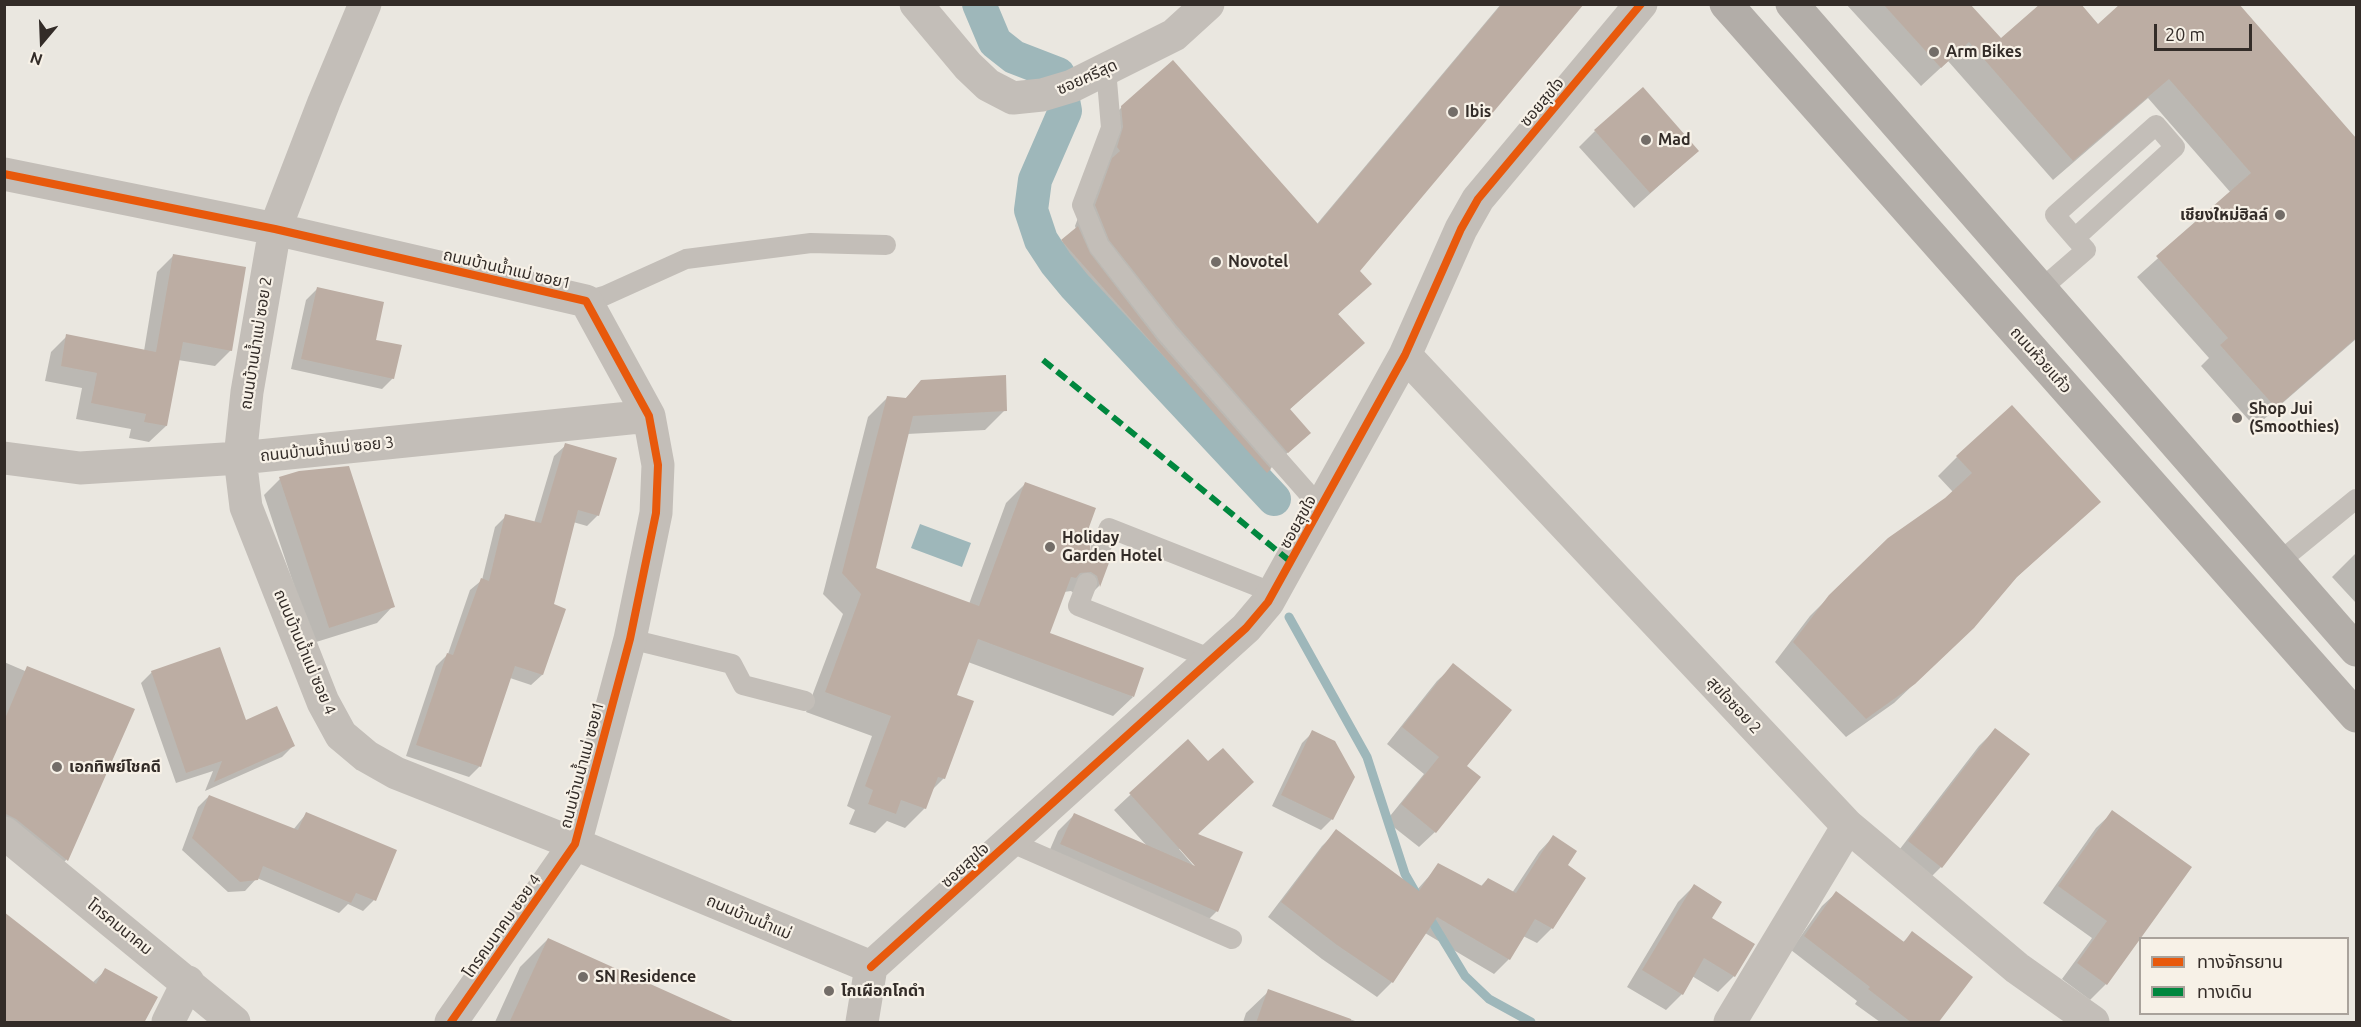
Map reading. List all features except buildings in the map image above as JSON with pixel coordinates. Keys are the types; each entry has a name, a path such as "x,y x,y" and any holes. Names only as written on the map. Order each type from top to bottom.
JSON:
{"main road":[{"name":"ถนนห้วยแก้ว","path":"1726,4 2356,716"},
{"path":"1792,4 2356,650"}],"street":[{"name":"ถนนบ้านน้ำแม่ ซอย 2","path":"240,458 247,392 275,229 365,4"},
{"name":"ซอยศรีสุด","path":"916,4 968,66 988,85 1013,98 1057,91 1107,69 1174,35 1208,4"},
{"name":"ซอยสุขใจ","path":"871,967 1246,628 1274,593 1405,356 1461,229 1478,200 1641,4"},
{"name":"ถนนบ้านน้ำแม่ ซอย1","path":"4,174 275,229 586,301 649,416 658,465 656,513 630,639 575,844"},
{"name":"สุขใจซอย 2","path":"1405,356 1848,826 2017,968 2093,1023"},
{"name":"ถนนบ้านน้ำแม่ ซอย 3","path":"4,458 80,468 240,458 649,416"},
{"name":"ถนนบ้านน้ำแม่ ซอย 4","path":"240,458 246,507 323,702 341,735 366,756 396,773 575,844"},
{"path":"1730,1023 1848,826"},
{"name":"ถนนบ้านน้ำแม่","path":"575,844 871,967"},
{"name":"โทรคมนาคม ซอย 4","path":"451,1023 575,844"},
{"name":"โทรคมนาคม","path":"9,847 188,982 234,1023"},
{"path":"862,1023 871,967"},
{"path":"168,1023 188,982"}],"lane":[{"path":"1107,69 1111,128 1082,205 1099,246 1167,333 1321,508"},
{"path":"2041,289 2086,250 2075,238 2055,215 2156,125 2175,147 2075,238"},
{"path":"586,301 604,296 686,259 811,243 886,244"},
{"path":"2279,562 2356,499"},
{"path":"1101,547 1108,528 1274,593"},
{"path":"1087,583 1078,606 1212,659"},
{"path":"630,639 732,664 742,684 805,701"},
{"path":"1010,842 1233,939"}],"water":[{"path":"920,524 971,543 962,567 911,548"}],"waterway":[{"path":"979,4 995,42 1014,57 1058,74 1065,111 1035,180 1031,210 1041,240 1075,286 1274,499"},
{"path":"1289,617 1367,757 1405,874 1417,895"},
{"path":"1428,915 1465,976 1489,999 1531,1022"}],"marked path":[{"path":"1043,360 1291,562"}],"cycle path":[{"path":"871,967 1246,628 1268,602 1405,355 1461,229 1478,199 1641,4"},
{"path":"4,174 275,229 586,301 649,416 658,465 656,513 630,639 575,844 451,1022"}],"place":[{"name":"Arm Bikes","path":"1934,52"},
{"name":"Ibis","path":"1453,112"},
{"name":"Mad","path":"1646,140"},
{"name":"เชียงใหม่ฮิลล์","path":"2280,215"},
{"name":"Novotel","path":"1216,262"},
{"name":"Shop Jui (Smoothies)","path":"2237,418"},
{"name":"Holiday Garden Hotel","path":"1050,547"},
{"name":"เอกทิพย์โชคดี","path":"57,767"},
{"name":"SN Residence","path":"583,977"},
{"name":"โกเผือกโกดำ","path":"829,991"}]}
